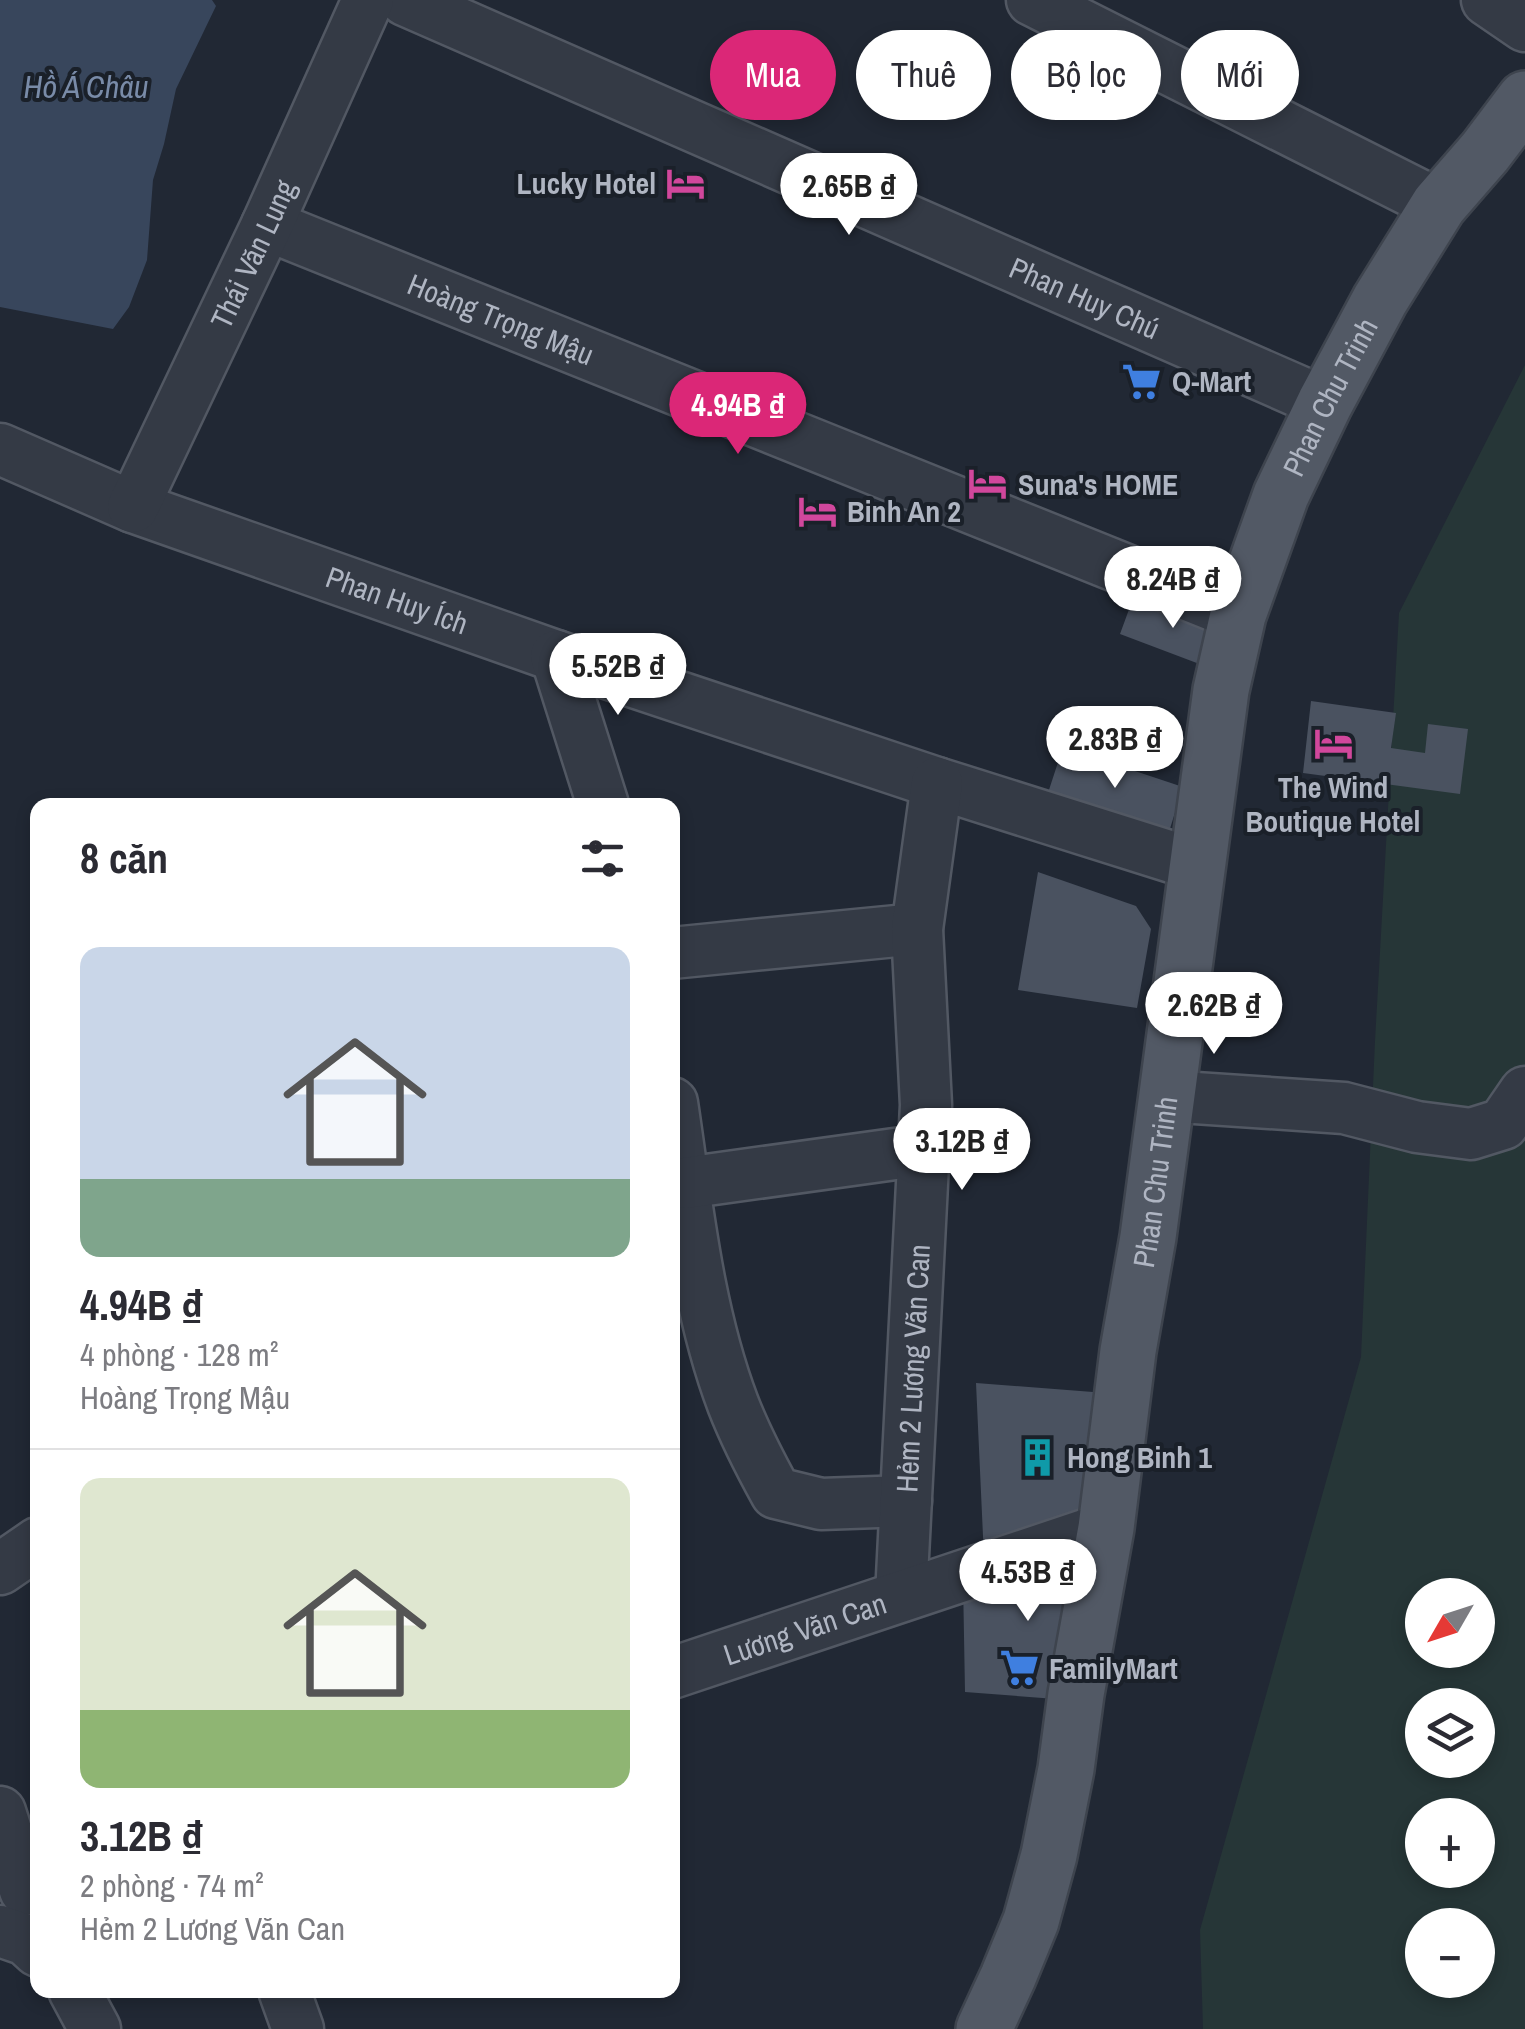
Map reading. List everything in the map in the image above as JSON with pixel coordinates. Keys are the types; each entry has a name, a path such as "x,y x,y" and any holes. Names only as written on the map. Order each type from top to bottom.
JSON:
{"main road":[{"name":"Phan Chu Trinh","path":"984,2029 1030,1922 1066,1769 1148,1237 1221,690 1238,615 1281,495 1380,300 1440,205 1525,98"}],"street":[{"name":"Thái Văn Lung","path":"133,507 267,226 368,0"},
{"name":"Phan Huy Chú","path":"405,0 1325,403"},
{"path":"1032,0 1440,205"},
{"path":"1488,0 1525,26"},
{"name":"Hoàng Trọng Mậu","path":"267,226 1238,615"},
{"name":"Phan Huy Ích","path":"3,460 556,656 1197,865"},
{"path":"556,656 601,798"},
{"name":"Hẻm 2 Lương Văn Can","path":"900,1596 926,1106 917,929 937,783"},
{"path":"680,953 917,929"},
{"path":"1166,1096 1344,1108 1418,1127 1471,1134 1502,1124 1525,1092"},
{"path":"685,1183 924,1150"},
{"path":"680,1152 715,1347 751,1447 776,1494 821,1504 906,1501"},
{"name":"Lương Văn Can","path":"680,1670 1106,1528"},
{"path":"0,1568 30,1549"},
{"path":"0,1812 16,1902 30,1944"},
{"path":"78,1998 95,2029"},
{"path":"287,1998 298,2029"}],"shaded area":[{"path":"1525,365 1525,2029 1203,2029 1200,1930 1361,1357 1399,613"}],"water":[{"name":"Hồ Á Châu","path":"0,0 212,0 216,6 176,89 153,180 147,260 129,307 113,329 0,307"}],"building":[{"path":"1135,593 1226,628 1210,668 1120,634"},
{"path":"1311,701 1396,713 1391,748 1425,753 1428,724 1468,729 1460,794 1303,773"},
{"path":"1063,747 1183,787 1168,835 1047,796"},
{"path":"1038,872 1136,906 1151,929 1137,1008 1018,990"},
{"name":"Hong Binh 1","path":"976,1383 1093,1392 1095,1521 984,1558"},
{"path":"1100,1535 1069,1700 965,1692 963,1580"}],"place":[{"name":"Lucky Hotel","path":"686,183"},
{"name":"Q-Mart","path":"1142,381"},
{"name":"Suna's HOME","path":"988,484"},
{"name":"Binh An 2","path":"817,511"},
{"name":"The Wind Boutique Hotel","path":"1333,743"},
{"name":"Hong Binh 1","path":"1037,1457"},
{"name":"FamilyMart","path":"1019,1668"}]}
